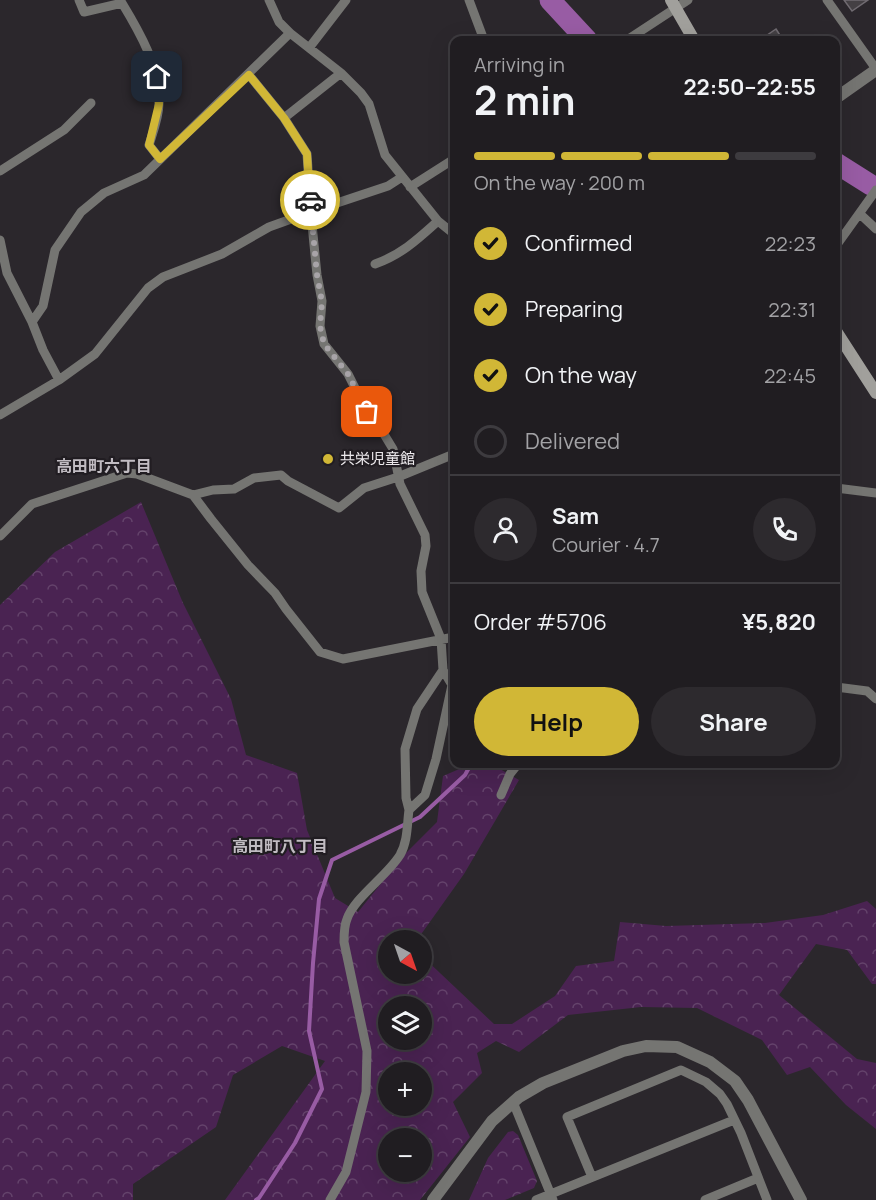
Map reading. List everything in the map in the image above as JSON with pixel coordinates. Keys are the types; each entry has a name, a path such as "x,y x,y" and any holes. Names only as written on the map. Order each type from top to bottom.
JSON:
{"main road":[{"path":"673,4 692,36"},
{"path":"840,337 876,393"}],"street":[{"path":"79,0 84,12 122,3 139,30 157,77 159,104 149,145 160,159"},
{"path":"269,0 279,22 340,73 369,104 385,155 438,221 450,231"},
{"path":"309,48 346,0"},
{"path":"469,0 482,36"},
{"path":"632,36 673,4 688,0"},
{"path":"827,0 875,73 840,95"},
{"path":"32,322 43,306 55,250 81,212 104,193 144,175 290,33"},
{"path":"284,118 340,73"},
{"path":"249,75 284,118 307,154 317,275 322,302 320,326 324,344 348,374 367,412 393,449 400,484 425,535 426,546 421,571 422,592 441,639 444,670 450,681"},
{"path":"0,171 64,130 91,103"},
{"path":"410,188 450,162"},
{"path":"0,415 59,380 95,354 148,288 163,277 222,254 269,227 388,186 402,177"},
{"path":"840,241 876,190"},
{"path":"860,214 876,229"},
{"path":"375,264 392,258 415,242 438,221"},
{"path":"0,240 7,273 59,380"},
{"path":"194,495 213,490 234,489 254,478 281,474 288,481 339,508 364,488 450,456"},
{"path":"0,536 32,504 127,473 137,474 194,495 248,565 275,593 320,652 343,659 450,638"},
{"path":"840,488 876,493"},
{"path":"330,1200 346,1172 366,1092 367,1051 344,942 344,929 352,908 400,854 407,831 409,812 406,798 405,749 417,709 444,670"},
{"path":"840,688 867,691 876,699"},
{"path":"409,812 425,795 450,699"},
{"path":"501,795 515,768"},
{"path":"434,1200 492,1121 519,1096 543,1083 623,1051 646,1046 677,1047 710,1062 735,1081 748,1100 801,1200"},
{"path":"592,1178 567,1117 681,1070 706,1082 720,1094 727,1104 767,1200"},
{"path":"513,1102 552,1197"},
{"path":"536,1200 552,1197 592,1178 735,1120"},
{"path":"705,1200 758,1178"}],"green space":[{"path":"141,502 183,603 231,699 246,755 297,773 307,830 335,898 358,912 404,855 437,822 443,776 462,768 498,768 519,780 464,874 424,930 378,930 378,984 432,984 432,965 494,1024 512,1024 555,996 576,966 614,961 620,922 666,926 765,923 823,915 867,901 876,909 876,984 872,984 847,950 816,944 779,995 857,1059 876,1063 876,1129 846,1105 810,1067 787,1075 762,1040 697,1008 641,1007 568,1015 519,1052 496,1041 477,1053 482,1073 453,1102 470,1137 420,1200 225,1200 325,1061 282,1046 233,1075 216,1127 133,1184 133,1200 0,1200 0,605 55,552"},
{"path":"513,1131 518,1135 537,1181 534,1188 505,1200 469,1200 488,1158 508,1132"}],"building":[{"path":"844,0 868,0 852,11"},
{"path":"776,29 780,36 766,36"}],"waterway":[{"path":"550,0 583,36"},
{"path":"840,166 871,185"},
{"path":"256,1200 295,1143 322,1089 309,1031 319,899 332,860 420,817 465,775 469,768"}],"way so far":[{"path":"310,200 317,275 322,302 320,326 324,344 348,374 367,412"}],"place":[{"name":"共栄児童館","path":"328,459"}],"district":[{"name":"高田町六丁目","path":"104,466"},
{"name":"高田町八丁目","path":"280,846"}],"route":[{"path":"157,77 159,104 149,145 160,159 249,75 284,118 307,154 310,200"}]}
